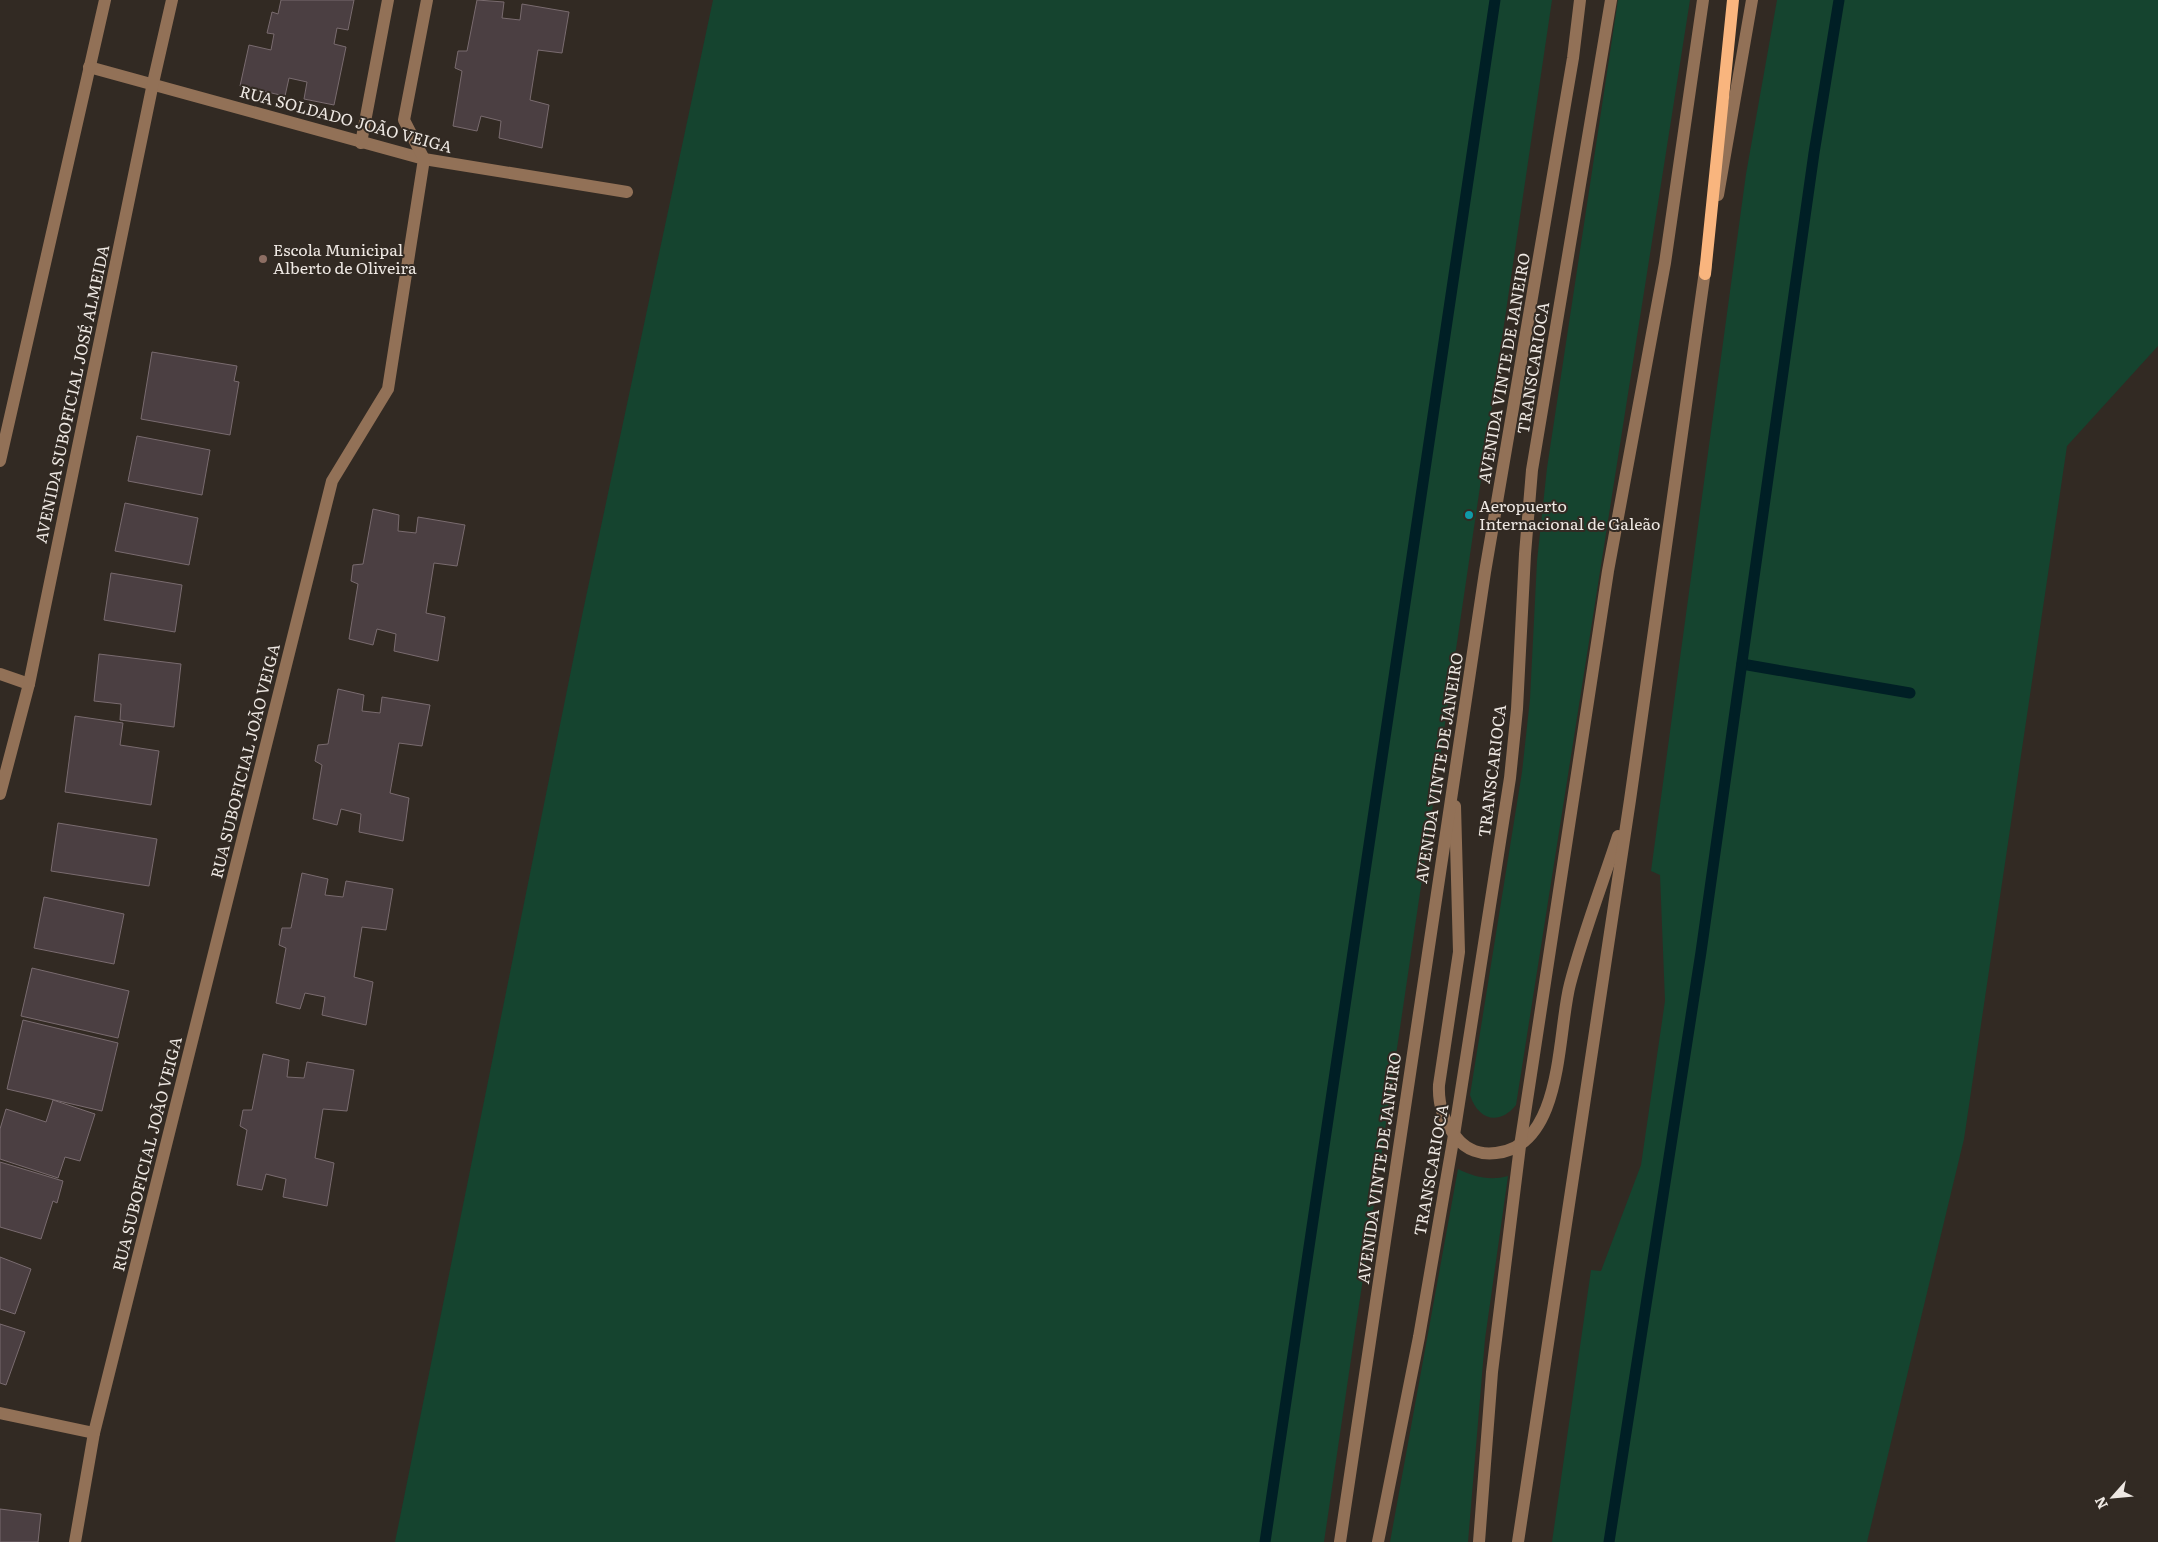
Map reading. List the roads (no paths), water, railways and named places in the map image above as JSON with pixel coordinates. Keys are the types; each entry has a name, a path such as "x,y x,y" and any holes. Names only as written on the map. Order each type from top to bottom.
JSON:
{"main road":[{"path":"1704,274 1733,0"}],"street":[{"path":"0,461 105,0"},
{"name":"AVENIDA SUBOFICIAL JOSÉ ALMEIDA","path":"0,794 29,684 153,83 172,0"},
{"path":"360,142 388,0"},
{"path":"424,159 404,120 428,0"},
{"name":"AVENIDA VINTE DE JANEIRO","path":"1340,1542 1454,774 1487,562 1573,58 1580,0"},
{"name":"TRANSCARIOCA","path":"1378,1542 1419,1337 1454,1135 1510,778 1517,709 1525,554 1532,470 1610,0"},
{"path":"1479,1542 1492,1372 1520,1146 1608,571 1665,263 1703,0"},
{"path":"1518,1542 1630,800 1704,274 1752,0"},
{"name":"RUA SOLDADO JOÃO VEIGA","path":"89,66 424,159 627,192"},
{"name":"RUA SUBOFICIAL JOÃO VEIGA","path":"75,1542 94,1433 332,481 388,389 424,159"},
{"path":"0,674 29,684"},
{"path":"1454,774 1459,952 1438,1102 1444,1120 1461,1144 1474,1151 1487,1154 1504,1152 1520,1146 1535,1130 1547,1110 1570,985 1630,800"},
{"path":"0,1413 94,1433"}],"waterway":[{"path":"1265,1542 1495,0"},
{"path":"1609,1542 1701,952 1814,153 1839,0"},
{"path":"1742,664 1910,693"}],"place":[{"name":"Escola Municipal Alberto de Oliveira","path":"263,259"},
{"name":"Aeropuerto Internacional de Galeão","path":"1469,515"}]}
